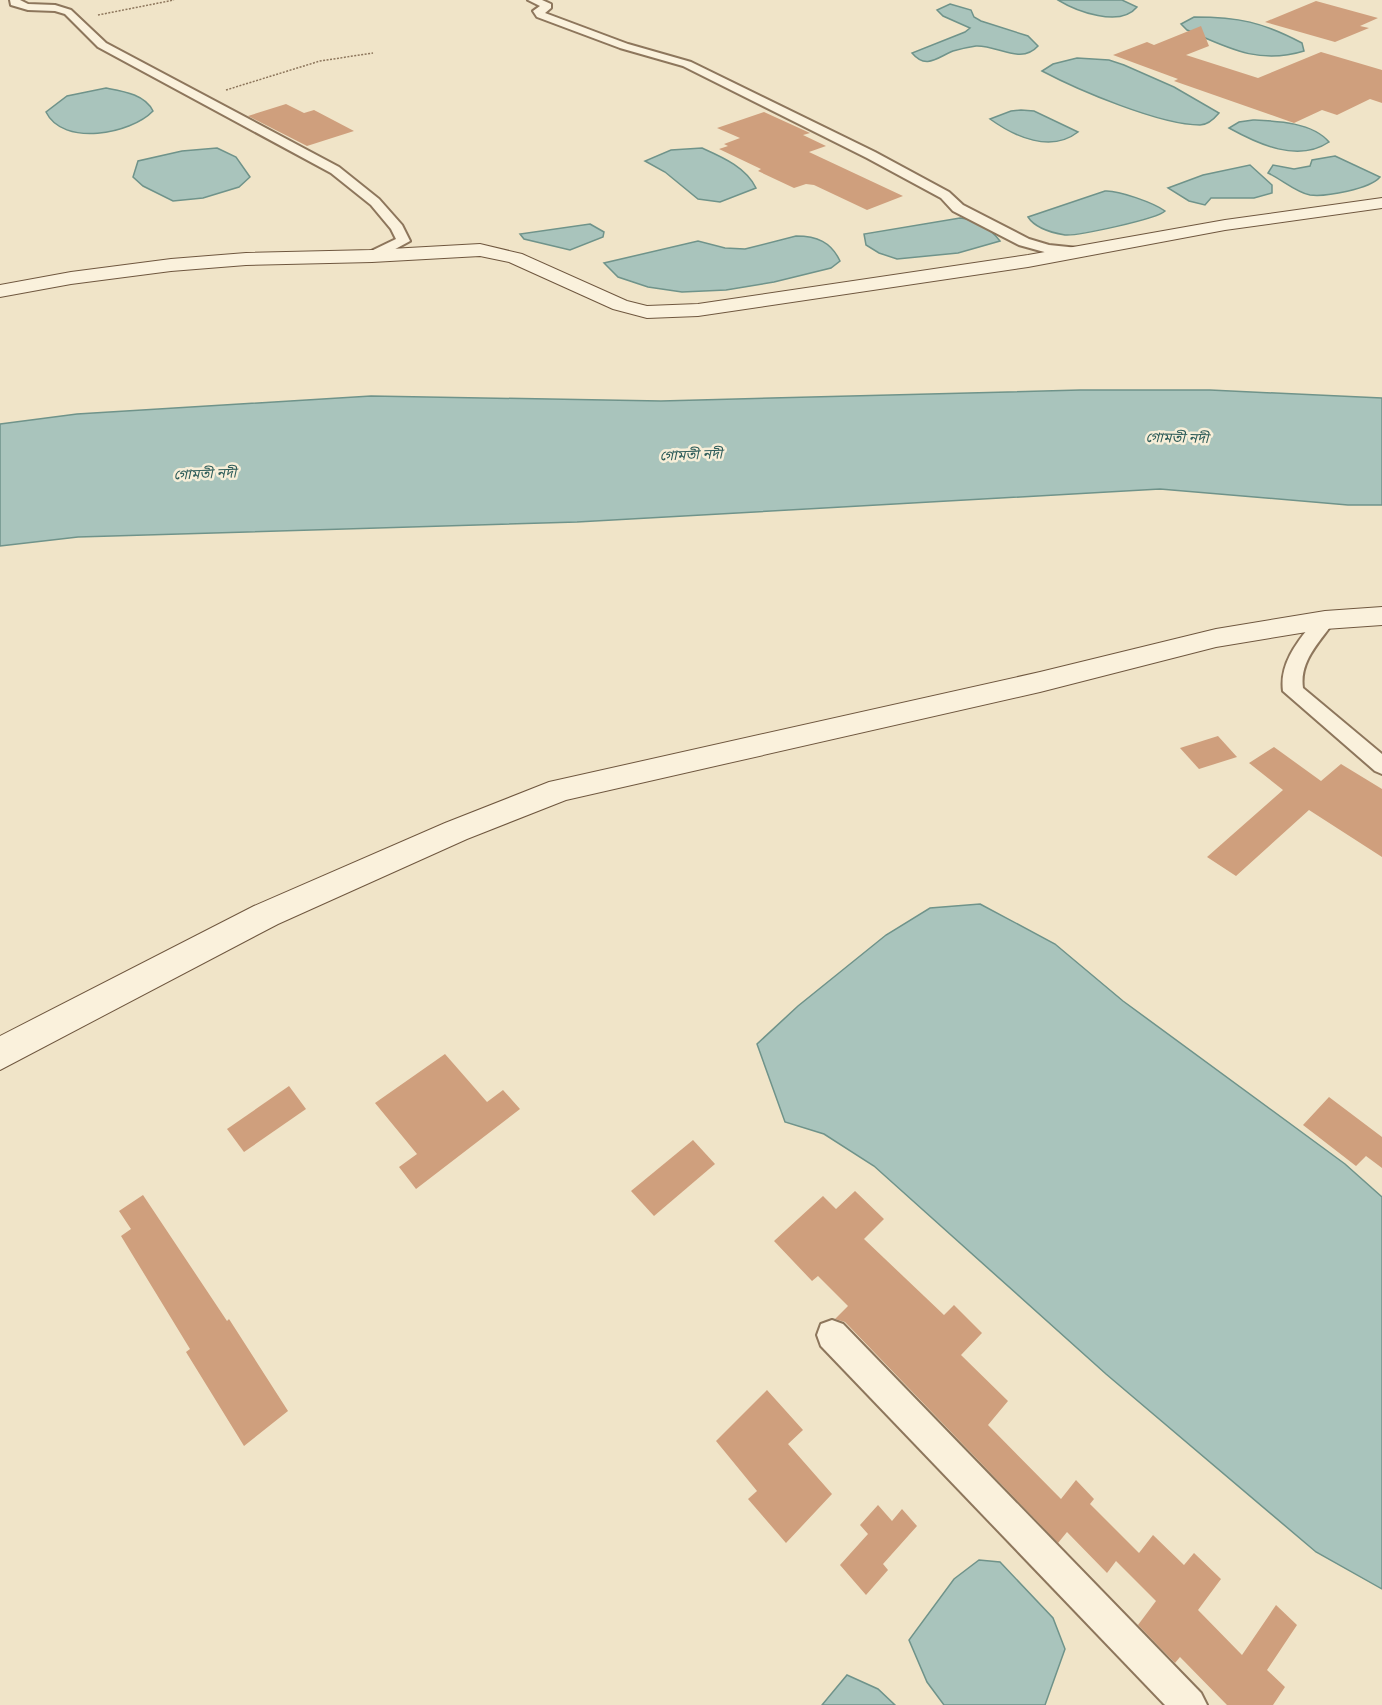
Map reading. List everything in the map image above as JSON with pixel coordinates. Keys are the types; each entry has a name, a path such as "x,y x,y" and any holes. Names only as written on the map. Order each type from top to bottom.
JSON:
{"street":[{"path":"15,0 14,3 32,10 61,9 102,45 335,170 375,202 397,228 403,241 428,252"},
{"path":"533,0 548,6 538,11 541,15 624,46 687,64 703,71 748,96 871,155 945,195 958,208 1024,242 1048,249 1078,252"},
{"path":"0,291 70,278 181,264 246,259 372,256 480,250 515,258 620,305 647,312 721,307 1078,252 1224,225 1382,203"},
{"path":"372,256 403,241"},
{"path":"0,1054 266,915 456,831 560,790 1040,682 1216,638 1325,620 1382,616"},
{"path":"1325,620 1303,650 1290,680 1293,691 1382,766"},
{"path":"832,1335 1189,1705"}],"path":[{"path":"76,20 174,0"},
{"path":"200,98 334,58 373,53"}],"water":[{"path":"1058,0 1122,0 1137,7 1129,13 1109,17 1086,13"},
{"path":"950,4 971,10 974,17 981,21 1028,36 1038,46 1024,54 1017,54 976,46 953,51 932,61 922,61 912,53 970,28 943,16 937,10"},
{"path":"1194,17 1250,22 1275,30 1302,43 1304,51 1272,56 1230,48 1187,30 1181,24"},
{"path":"1077,58 1109,60 1124,65 1174,87 1219,113 1203,125 1164,119 1097,96 1042,71 1053,64"},
{"path":"106,88 139,97 153,111 129,126 98,133 67,130 55,123 46,112 67,96"},
{"path":"1011,111 1034,111 1078,132 1067,138 1045,142 1022,137 990,119"},
{"path":"1253,120 1283,122 1304,127 1322,135 1329,142 1317,148 1291,151 1265,145 1229,128 1239,122"},
{"path":"217,148 236,157 250,177 239,187 203,198 173,201 143,186 133,177 138,161 182,151"},
{"path":"702,148 740,168 756,188 720,202 698,199 665,172 645,161 671,150"},
{"path":"1335,156 1380,177 1358,188 1337,193 1310,195 1300,192 1268,173 1273,165 1294,169 1310,166 1312,160"},
{"path":"1250,165 1272,185 1272,193 1254,198 1211,198 1205,205 1189,201 1168,188 1203,175"},
{"path":"1105,191 1136,198 1165,211 1117,226 1065,235 1040,227 1028,217"},
{"path":"960,218 982,225 1000,241 958,253 897,259 879,253 866,245 864,234"},
{"path":"590,224 604,232 603,237 570,250 524,239 520,234"},
{"path":"796,236 822,241 832,249 840,261 831,268 774,282 726,290 682,292 648,287 618,277 604,263 698,241 725,248 745,249"},
{"name":"গোমতী নদী","path":"1080,390 1210,390 1382,398 1382,505 1348,505 1160,489 577,522 78,537 0,546 0,424 77,414 371,396 661,401"},
{"path":"980,904 1055,944 1123,1001 1345,1164 1382,1197 1382,1589 1316,1552 1106,1374 874,1166 824,1134 785,1122 757,1044 798,1006 886,935 930,908"},
{"path":"979,1560 1000,1562 1053,1618 1065,1649 1045,1705 944,1705 927,1682 909,1640 954,1579"},
{"path":"847,1675 878,1689 895,1705 822,1705"}],"building":[{"path":"1316,1 1378,18 1360,26 1369,28 1335,42 1265,22"},
{"path":"1201,26 1209,46 1186,55 1258,78 1321,52 1382,70 1382,103 1370,99 1337,115 1322,110 1294,123 1174,81 1178,79 1113,55 1147,42 1154,45"},
{"path":"286,104 304,113 314,110 354,131 307,146 248,116"},
{"path":"764,112 810,133 803,135 826,146 809,152 903,196 867,210 814,185 806,184 794,188 719,149 728,146 724,144 740,138 717,128"},
{"path":"1218,736 1237,757 1199,769 1180,748"},
{"path":"1274,747 1321,781 1341,764 1382,789 1382,857 1309,810 1236,876 1207,857 1283,790 1249,763"},
{"path":"445,1054 487,1102 503,1090 520,1109 416,1189 399,1167 417,1154 375,1103"},
{"path":"289,1086 306,1109 244,1152 227,1129"},
{"path":"1329,1097 1382,1137 1382,1168 1366,1156 1356,1166 1303,1125"},
{"path":"693,1140 715,1164 654,1216 631,1191"},
{"path":"855,1191 884,1219 864,1239 944,1315 954,1305 982,1333 961,1355 1008,1401 988,1425 1061,1499 1076,1480 1094,1499 1090,1504 1139,1553 1153,1535 1184,1565 1194,1553 1221,1579 1198,1610 1242,1655 1276,1605 1297,1625 1267,1670 1285,1687 1273,1705 1227,1705 1180,1657 1175,1663 1138,1625 1156,1601 1116,1561 1107,1573 1067,1532 1058,1543 845,1322 835,1319 848,1306 818,1276 812,1281 774,1241 823,1196 836,1209"},
{"path":"143,1195 227,1321 229,1319 288,1411 244,1446 186,1352 190,1349 121,1236 131,1229 119,1211"},
{"path":"767,1390 803,1430 788,1444 832,1494 786,1543 748,1499 757,1491 716,1441"},
{"path":"878,1505 892,1521 902,1509 917,1526 883,1564 888,1570 866,1595 840,1565 868,1534 860,1525"}]}
